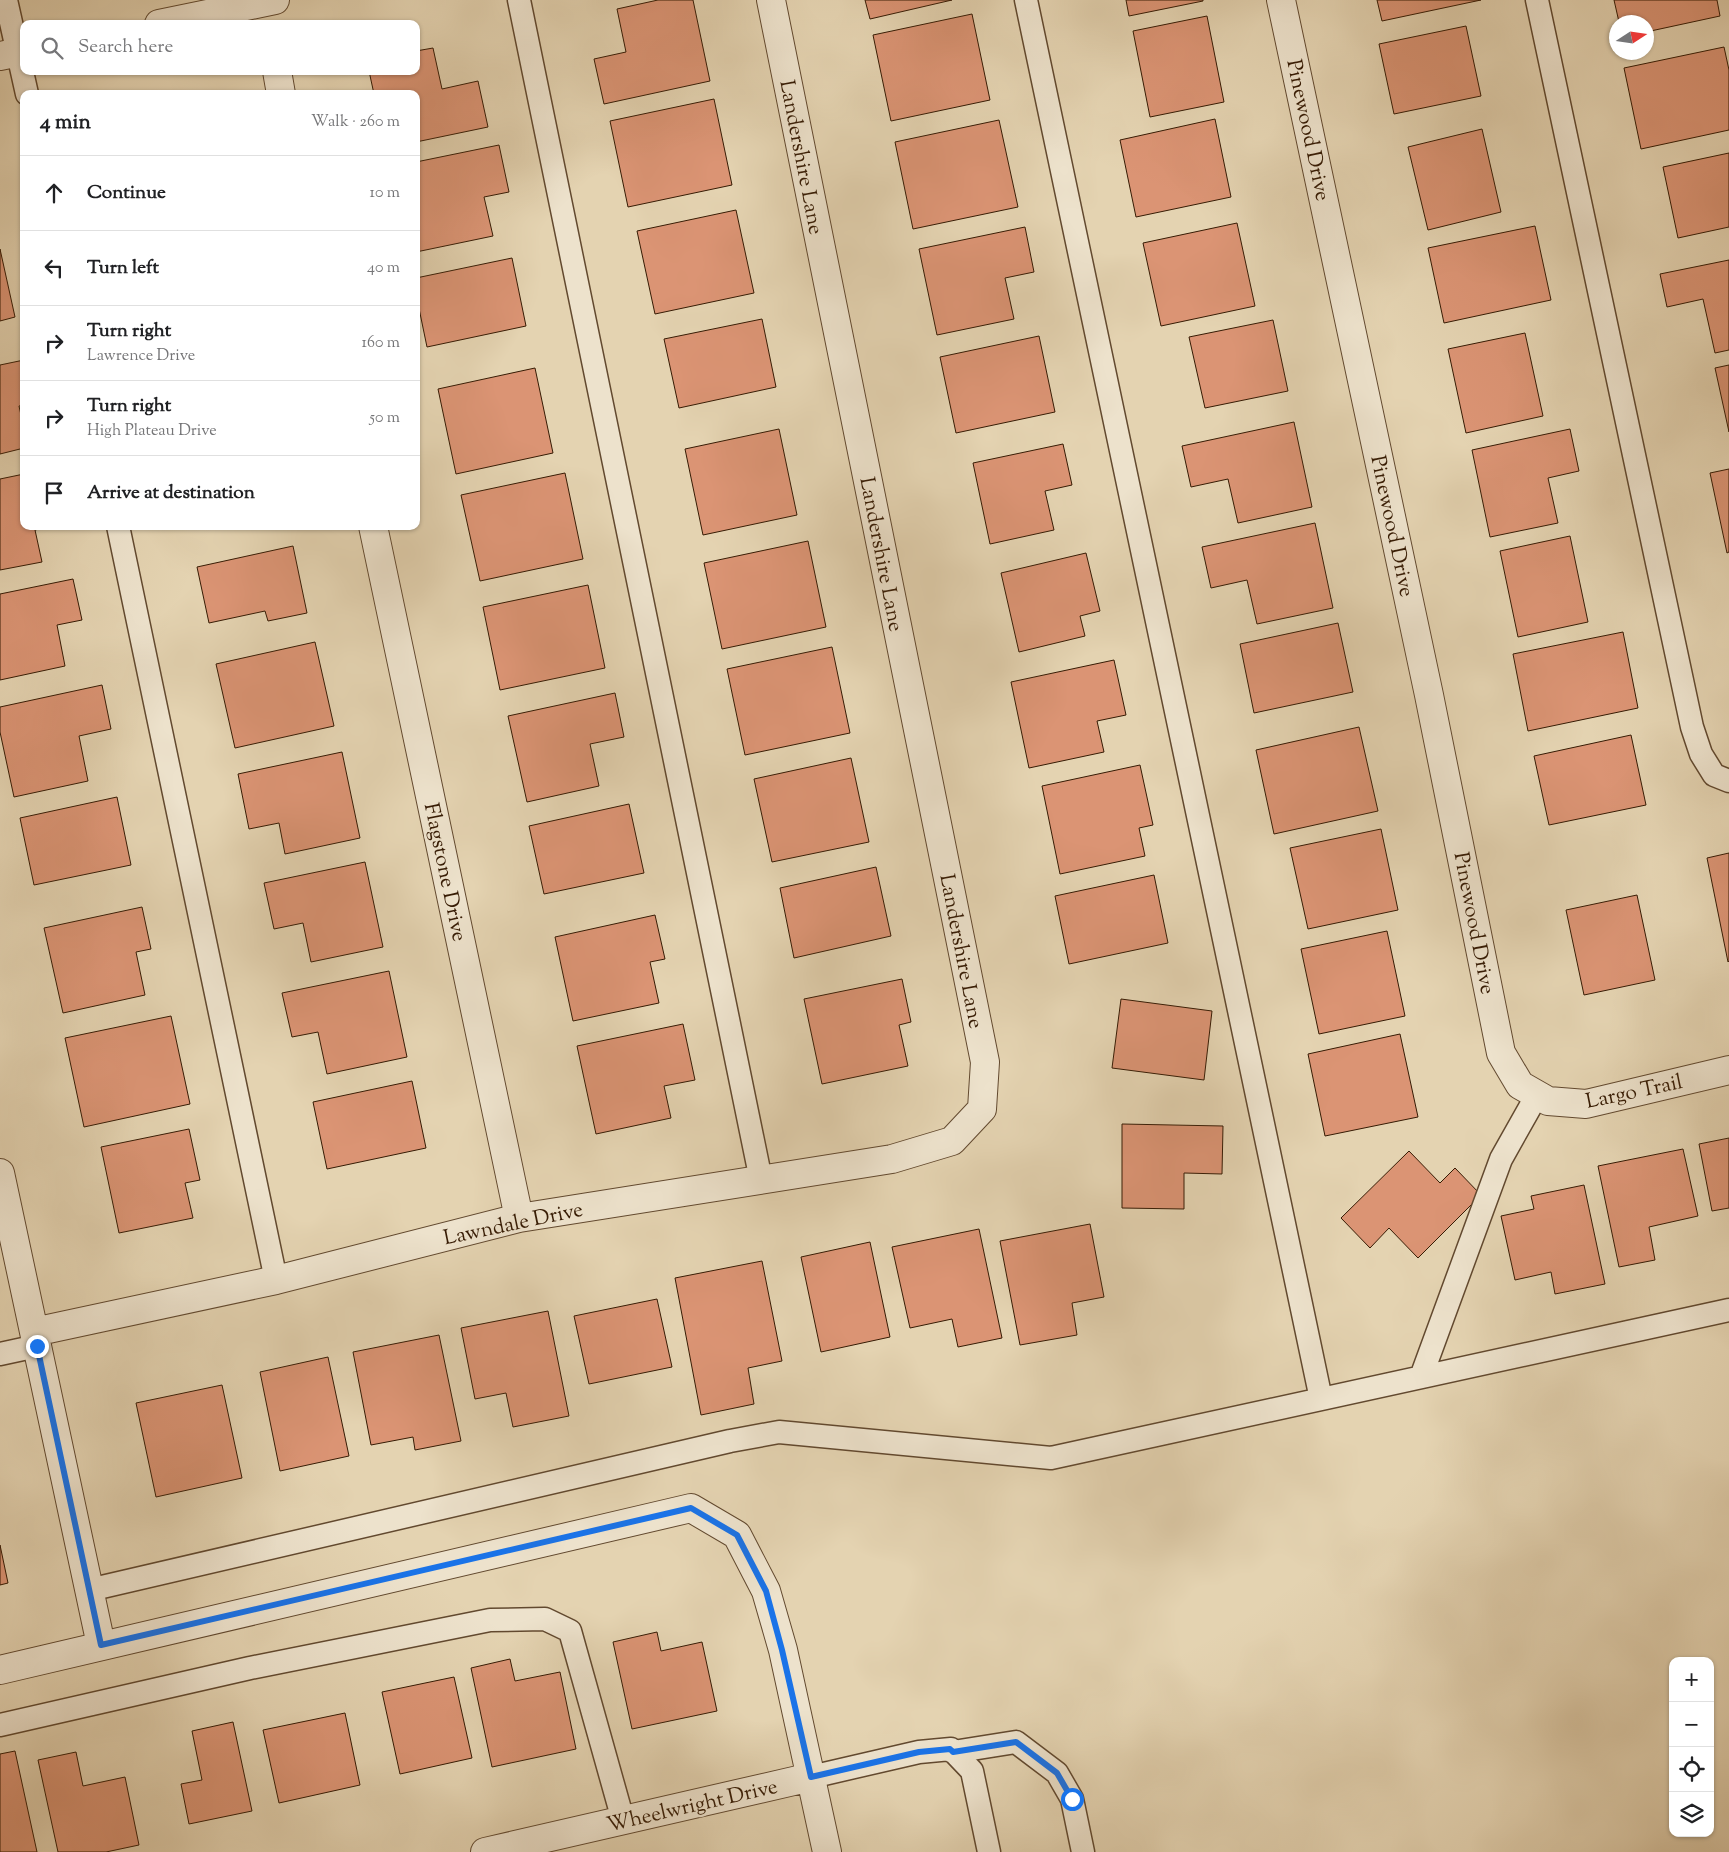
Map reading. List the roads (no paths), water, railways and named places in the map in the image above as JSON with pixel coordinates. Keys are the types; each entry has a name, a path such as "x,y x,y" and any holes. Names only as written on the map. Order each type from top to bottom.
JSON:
{"street":[{"name":"Landershire Lane","path":"771,0 985,1062 982,1109"},
{"name":"Pinewood Drive","path":"1281,0 1429,695 1501,1053"},
{"path":"184,20 266,7"},
{"path":"278,75 281,90"},
{"name":"Flagstone Drive","path":"374,530 519,1218"},
{"name":"Largo Trail","path":"1501,1053 1520,1086 1548,1101 1586,1104 1729,1070"},
{"name":"Lawndale Drive","path":"36,1339 519,1218 892,1159 952,1141 982,1109"},
{"path":"0,1173 101,1645"},
{"path":"0,1670 691,1508 737,1535 766,1591 782,1650 827,1852"},
{"name":"Wheelwright Drive","path":"498,1851 811,1777"}],"lane":[{"path":"6,0 14,53 20,72"},
{"path":"519,0 761,1180"},
{"path":"1026,0 1321,1399"},
{"path":"1537,0 1692,727 1701,754 1714,775 1729,782"},
{"path":"21,75 26,90"},
{"path":"119,530 276,1280"},
{"path":"1421,1377 1502,1159 1537,1095"},
{"path":"89,1590 730,1441 778,1432 1051,1458 1729,1310"},
{"path":"0,1354 36,1339"},
{"path":"0,1725 250,1668 490,1620 545,1619 570,1631 623,1820"},
{"path":"953,1752 1016,1742 1057,1773 1072,1799 1083,1852"},
{"path":"811,1777 919,1752 950,1749 972,1771 989,1852"}]}
